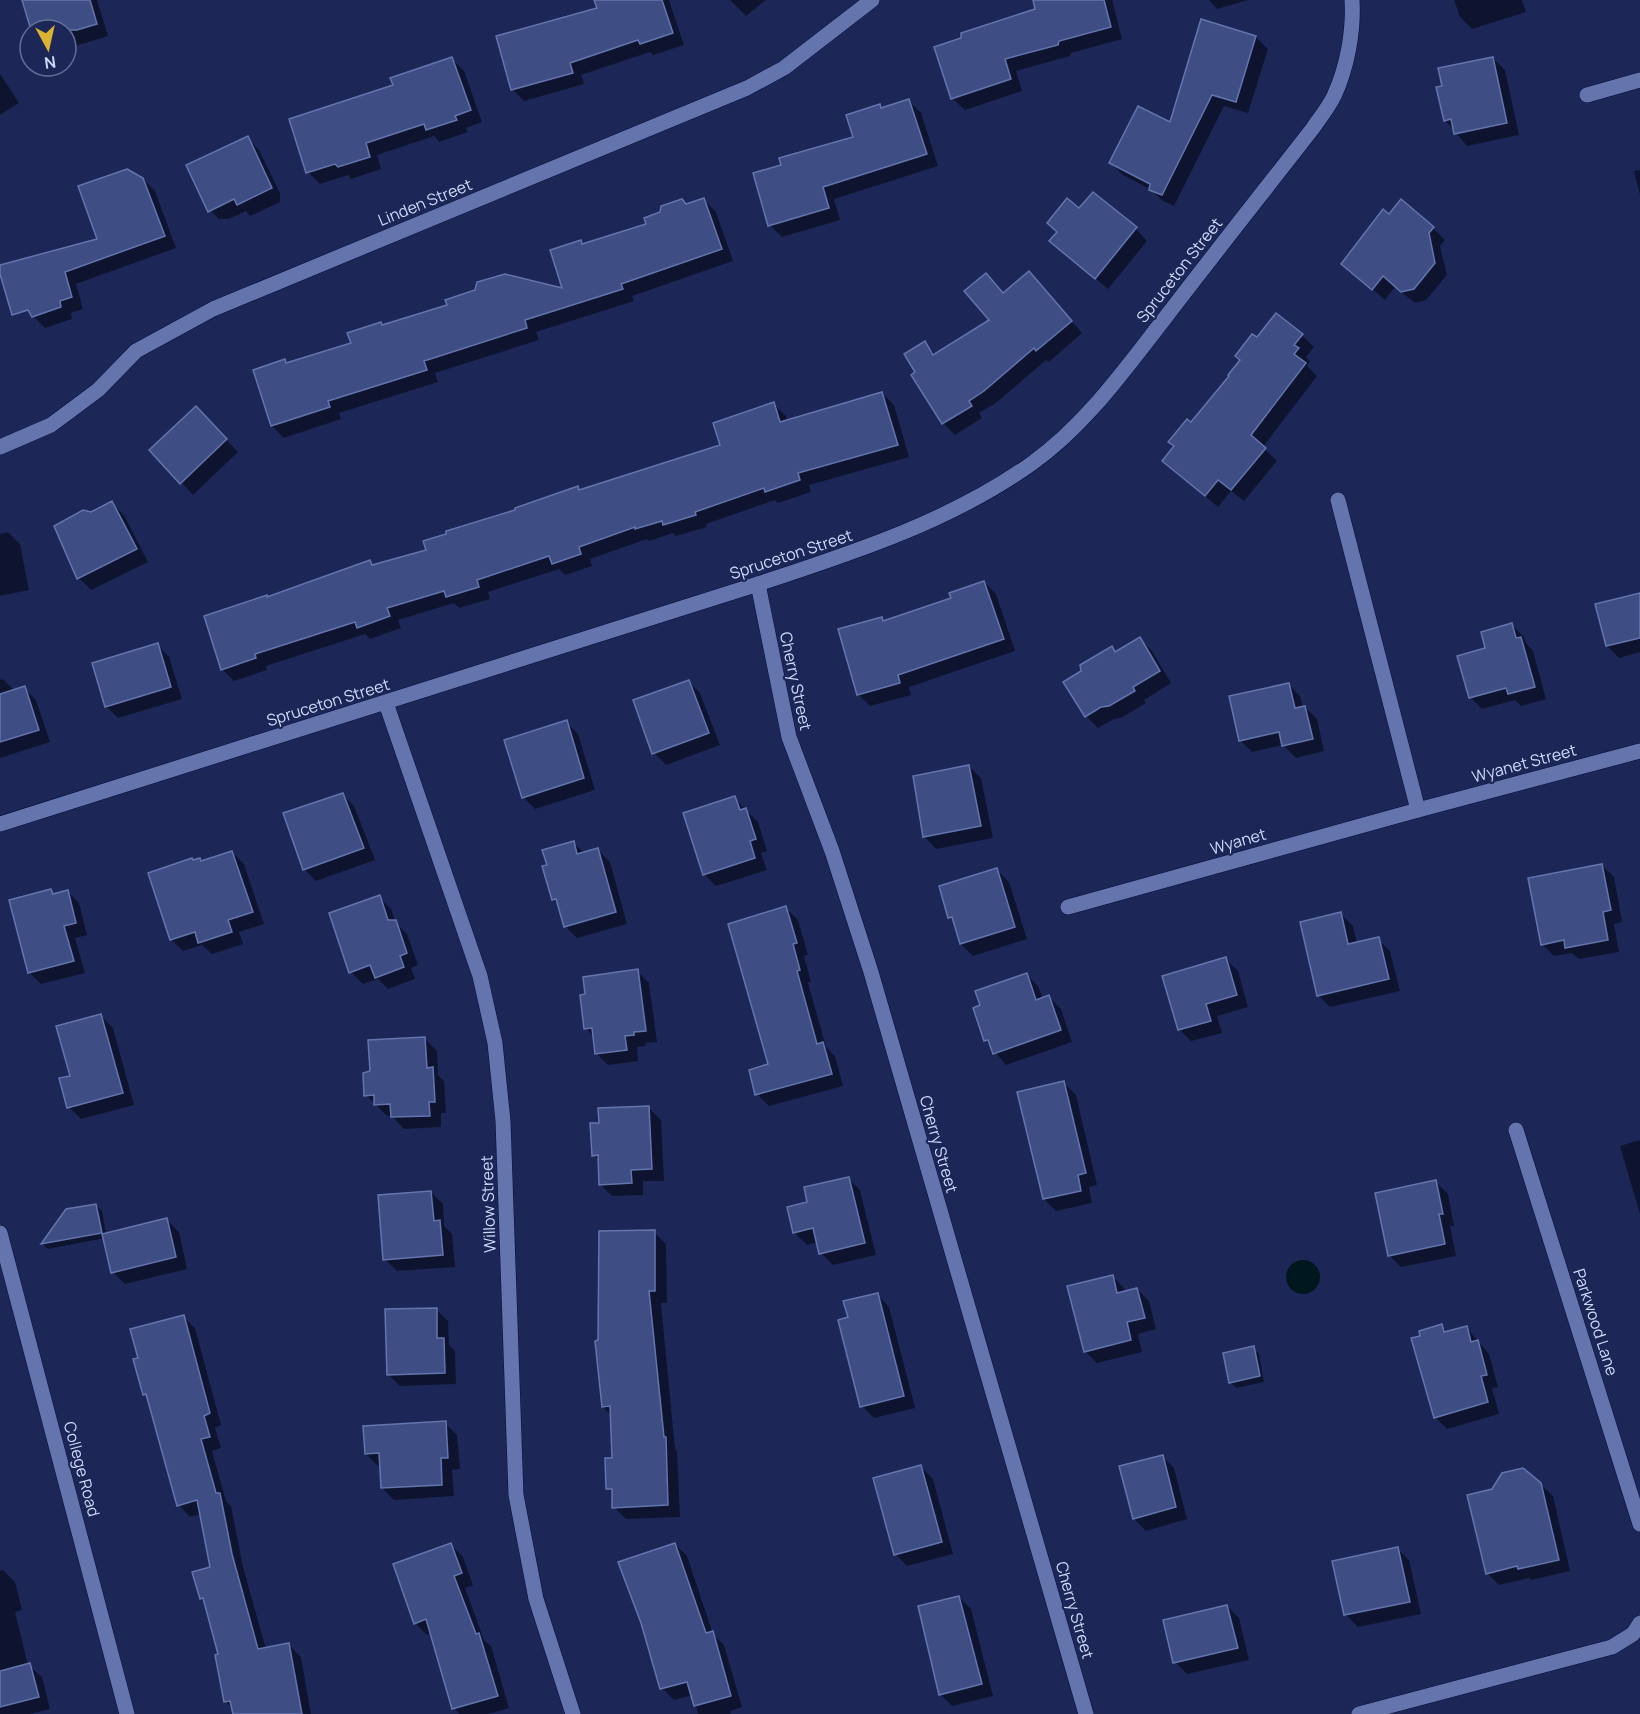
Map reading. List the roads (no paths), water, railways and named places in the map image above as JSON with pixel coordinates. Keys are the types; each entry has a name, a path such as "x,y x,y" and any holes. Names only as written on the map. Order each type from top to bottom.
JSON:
{"street":[{"name":"Linden Street","path":"0,447 51,425 99,390 136,351 164,334 213,309 747,88 784,68 872,0"},
{"name":"Spruceton Street","path":"0,824 386,703 861,549 962,506 1031,464 1067,435 1110,388 1313,128 1334,97 1344,65 1354,21 1352,0"},
{"path":"1587,95 1640,80"},
{"path":"1338,500 1418,810"},
{"name":"Cherry Street","path":"758,584 789,737 832,851 871,972 1086,1714"},
{"name":"Willow Street","path":"386,703 480,976 495,1043 503,1121 516,1495 536,1599 573,1714"},
{"name":"Wyanet Street","path":"1418,810 1640,751"},
{"name":"Wyanet","path":"1068,907 1418,810"},
{"name":"Parkwood Lane","path":"1516,1130 1640,1524"},
{"name":"College Road","path":"0,1233 127,1714"},
{"path":"1359,1714 1612,1647 1633,1634 1640,1623"}]}
